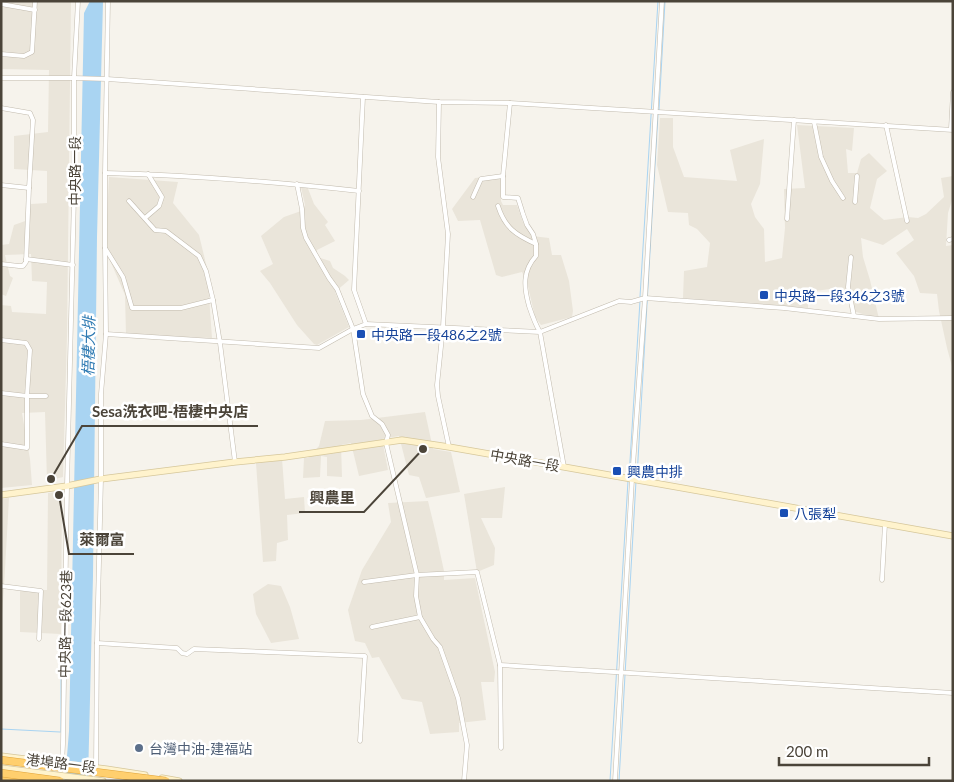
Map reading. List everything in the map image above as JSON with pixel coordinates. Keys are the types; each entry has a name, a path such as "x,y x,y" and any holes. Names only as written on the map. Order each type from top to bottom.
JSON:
{"highway":[{"path":"1,758 166,781"},
{"path":"1,764 138,781"},
{"path":"1,773 60,779"},
{"path":"1,778 22,781"}],"street":[{"path":"1,54 24,56 32,52 36,1"},
{"name":"中央路一段","path":"68,450 73,264 74,78 78,1"},
{"path":"96,768 98,480 101,394 106,334 104,246 108,1"},
{"path":"615,781 662,1"},
{"path":"1,4 35,10"},
{"path":"1,78 107,79 439,102 510,103 952,129 953,92"},
{"path":"363,97 354,290 366,324"},
{"path":"439,102 438,157 448,234 443,327 437,385 449,447"},
{"path":"510,103 503,176 503,197 518,198 536,244 536,256 531,261 524,282 526,295 540,332 564,467"},
{"path":"1,108 30,113 33,120 26,262 23,266 1,264"},
{"path":"787,219 794,120"},
{"path":"814,122 821,158 843,198"},
{"path":"886,125 907,221"},
{"path":"105,173 297,184 359,191"},
{"path":"145,218 160,206 162,197 148,174"},
{"path":"473,197 481,179 503,176"},
{"path":"855,202 857,176"},
{"path":"297,184 306,238 329,278 338,289 353,329 363,394 372,416 382,424 388,435 386,443 418,575 416,596 420,617 440,647 458,698 467,746 464,781"},
{"path":"1,185 29,188"},
{"path":"128,201 156,230 166,230 198,256 206,271 220,343 235,462"},
{"path":"498,206 500,214 511,230 522,238 536,244"},
{"path":"104,246 123,277 132,308 181,308 213,300"},
{"path":"851,258 848,287 854,316"},
{"path":"26,259 73,264"},
{"path":"106,334 220,343 319,348 366,324 540,332 620,301 631,302 645,298 784,308 879,319 953,318"},
{"path":"1,340 26,343 30,350 27,396 27,448 1,444"},
{"path":"1,393 46,396"},
{"name":"中央路一段","path":"70,485 402,440 953,536"},
{"name":"中央路一段623巷","path":"60,779 70,485 68,450"},
{"path":"1,495 70,485"},
{"path":"882,580 885,524"},
{"path":"364,582 418,575 477,572 500,665 501,748"},
{"path":"1,586 41,591 39,639"},
{"path":"372,626 420,617"},
{"path":"97,643 177,648 182,653 187,654 194,648 364,656 360,741"},
{"path":"500,665 953,693"},
{"name":"港埠路一段","path":"1,758 106,768 180,781"},
{"name":"港埠路一段","path":"1,768 60,779 104,781"},
{"path":"104,781 106,768"}],"shaded area":[{"path":"1,1 71,1 67,336 63,477 47,481 45,412 22,413 30,459 32,485 1,488 1,305 11,306 12,312 46,314 47,282 32,281 31,254 5,255 10,276 13,278 6,296 1,294 1,245 9,244 14,225 28,220 31,204 47,203 47,171 14,169 14,136 48,132 49,70 1,69"},
{"path":"660,118 673,118 673,147 684,177 737,181 730,150 764,139 760,184 751,204 755,217 764,229 765,262 782,258 785,228 784,189 805,188 797,125 854,128 852,151 846,149 848,173 857,173 861,159 869,153 887,171 877,179 870,208 884,220 908,217 918,218 926,214 944,197 941,178 953,176 953,197 948,213 946,246 953,245 953,370 939,311 937,294 920,293 914,276 896,253 914,240 907,229 883,245 861,238 863,257 879,319 850,310 848,297 838,302 830,289 808,292 808,308 683,298 684,271 707,267 710,243 697,229 689,225 688,213 668,212 657,165"},
{"path":"502,175 501,201 503,205 517,205 523,222 532,236 549,238 552,255 561,255 569,281 572,317 541,325 535,317 527,282 522,272 502,277 496,275 480,220 458,221 452,209 475,178"},
{"path":"109,177 178,182 173,203 199,235 207,268 212,338 126,335 125,295 109,258 106,236"},
{"path":"307,186 314,204 328,222 325,225 335,241 317,250 317,257 330,261 333,268 349,280 335,292 349,327 317,345 297,325 260,271 273,264 261,236 284,217 301,211 305,205 301,187"},
{"path":"425,412 433,449 451,452 460,492 426,498 419,477 409,475 399,436 382,439 388,470 359,476 351,443 341,445 342,477 327,476 327,457 321,456 320,477 303,478 304,458 308,458 319,446 325,421 361,420"},
{"path":"282,458 285,499 304,497 305,513 287,515 288,540 277,543 276,561 263,562 256,463"},
{"path":"505,487 502,518 481,518 495,548 494,565 477,572 464,494"},
{"path":"62,491 61,634 20,632 20,590 47,590 48,493"},
{"path":"9,498 4,587 1,628 1,499"},
{"path":"428,501 444,571 444,580 475,578 495,672 494,682 481,682 486,720 459,723 459,732 430,734 422,702 402,699 379,657 372,658 365,643 355,641 348,610 362,570 391,522 388,503"},
{"path":"268,584 281,586 290,607 299,639 271,643 256,614 253,594"}],"water":[{"name":"梧棲大排","path":"90,1 103,1 88,781 65,781 69,731 84,13"}],"waterway":[{"path":"640,297 658,1"},
{"path":"659,110 665,1"},
{"path":"637,477 658,114"},
{"path":"629,477 640,301"},
{"path":"610,781 628,481"},
{"path":"619,781 636,481"},
{"path":"61,642 61,732"},
{"path":"1,729 60,732"}],"place":[{"name":"中央路一段346之3號","path":"764,295"},
{"name":"中央路一段486之2號","path":"361,334"},
{"name":"興農里","path":"423,449"},
{"name":"興農中排","path":"617,471"},
{"name":"Sesa洗衣吧-梧棲中央店","path":"51,479"},
{"name":"萊爾富","path":"59,495"},
{"name":"八張犁","path":"784,513"},
{"name":"台灣中油-建福站","path":"139,748"}]}
